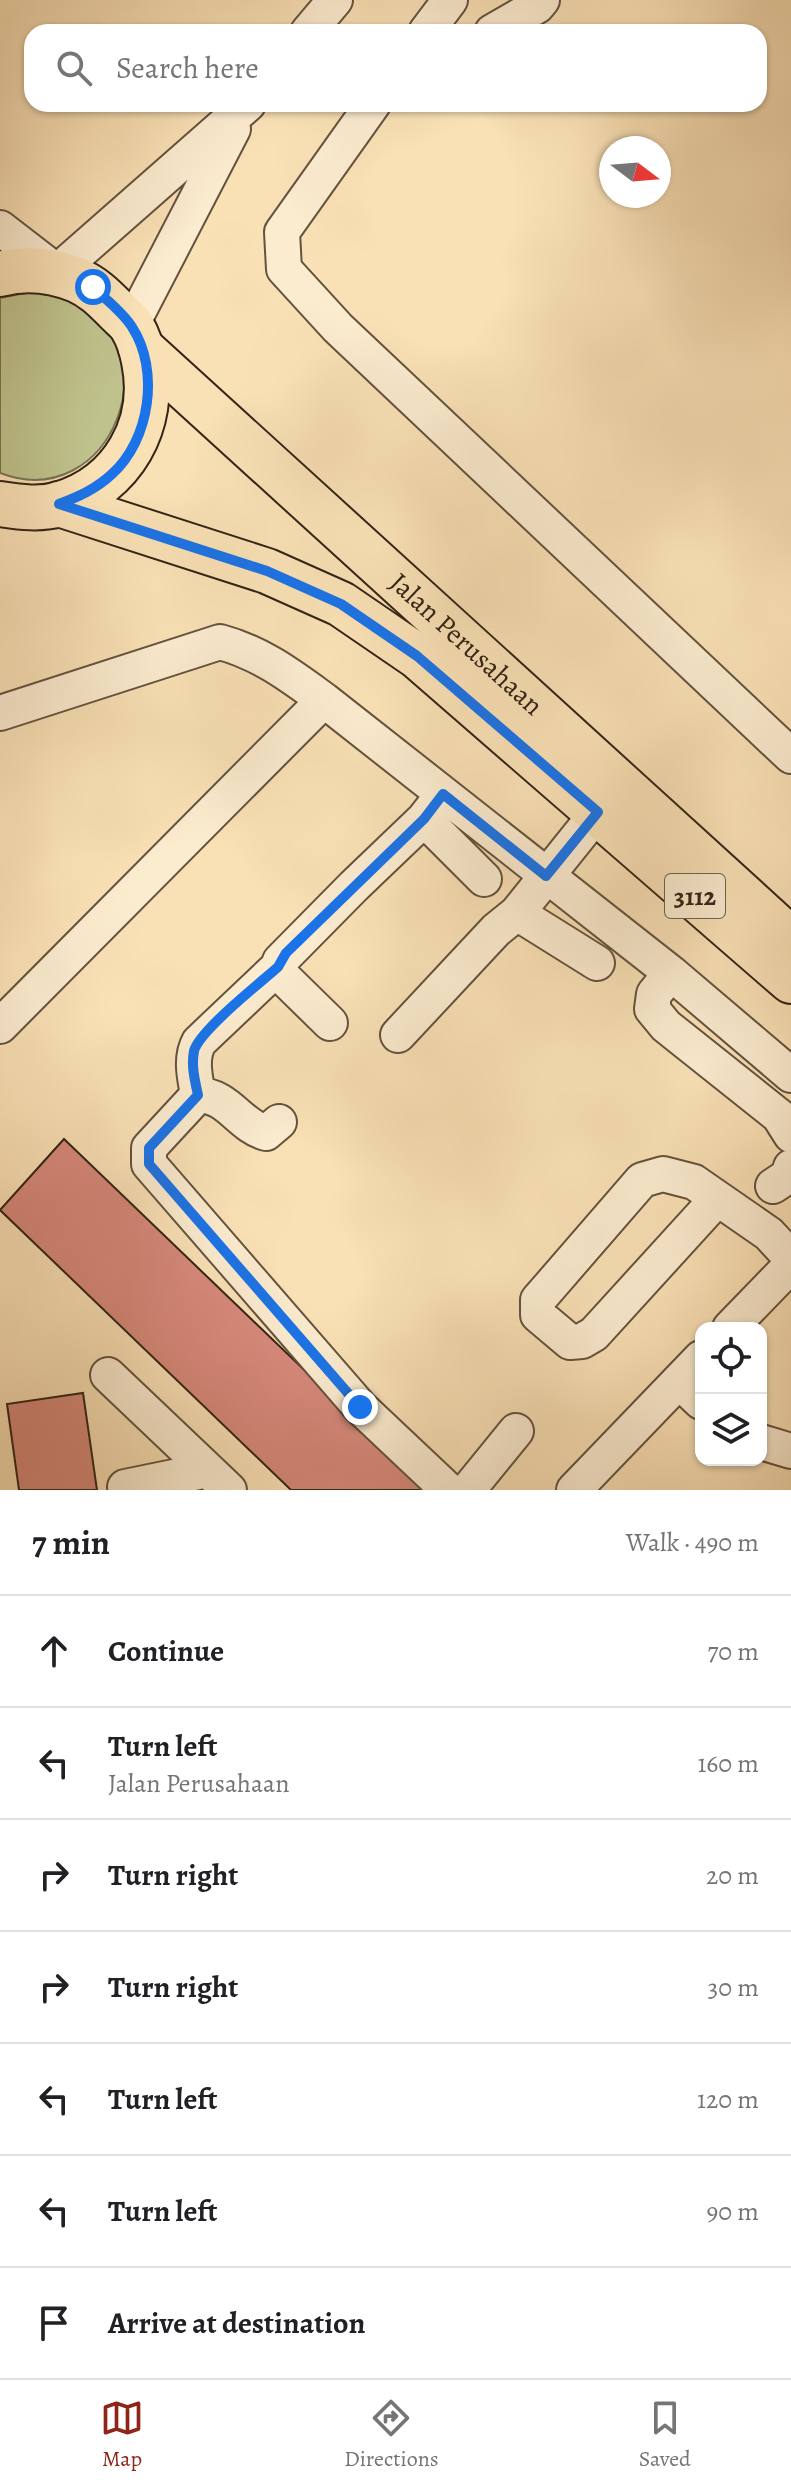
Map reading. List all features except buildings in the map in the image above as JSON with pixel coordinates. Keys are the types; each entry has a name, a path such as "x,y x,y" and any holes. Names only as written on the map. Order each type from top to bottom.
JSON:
{"main road":[{"name":"3112","path":"0,274 17,269 57,272 93,287 136,337 148,381 145,415 134,446 113,473 86,493 22,510"},
{"name":"Jalan Perusahaan","path":"136,337 791,940"},
{"name":"Jalan Perusahaan","path":"22,510 267,571 341,604 417,656 791,981"}],"street":[{"path":"315,24 335,0"},
{"path":"432,24 450,0"},
{"path":"506,24 542,0"},
{"path":"0,228 57,272 240,112"},
{"path":"136,337 244,112"},
{"path":"367,112 282,232 284,269 338,328 791,756"},
{"path":"0,713 220,642 244,649 275,665 324,700 434,807 484,879"},
{"path":"0,1026 324,700"},
{"path":"434,807 546,876 671,973 791,1075"},
{"path":"198,1095 194,1062 199,1042 278,967 286,953 434,807"},
{"path":"398,1035 496,930 517,913 598,812"},
{"path":"517,913 597,963"},
{"path":"278,967 290,985 330,1023"},
{"path":"671,973 654,994 652,1009 666,1026 779,1116 791,1135"},
{"path":"279,1122 266,1133 258,1131 228,1105 208,1095 198,1095 149,1148 149,1164 360,1407 448,1490"},
{"path":"717,1199 594,1334 582,1341 570,1342 538,1315 538,1300 642,1180 663,1174 694,1182 769,1234 791,1258"},
{"path":"736,1322 791,1265"},
{"path":"108,1375 219,1480"},
{"path":"574,1490 694,1380"},
{"path":"468,1490 516,1431"},
{"path":"767,1444 791,1451"},
{"path":"125,1487 219,1480"}],"green space":[{"path":"36,291 67,297 101,320 119,350 124,385 117,419 100,449 73,470 39,480 0,473 0,298"}],"route":[{"path":"93,287 131,326 141,348 148,381 145,415 134,446 113,473 86,493 59,504 267,571 341,604 417,656 598,812 546,876 443,794 424,819 286,953 278,967 206,1032 195,1050 194,1073 198,1095 149,1148 149,1164 360,1407"}]}
